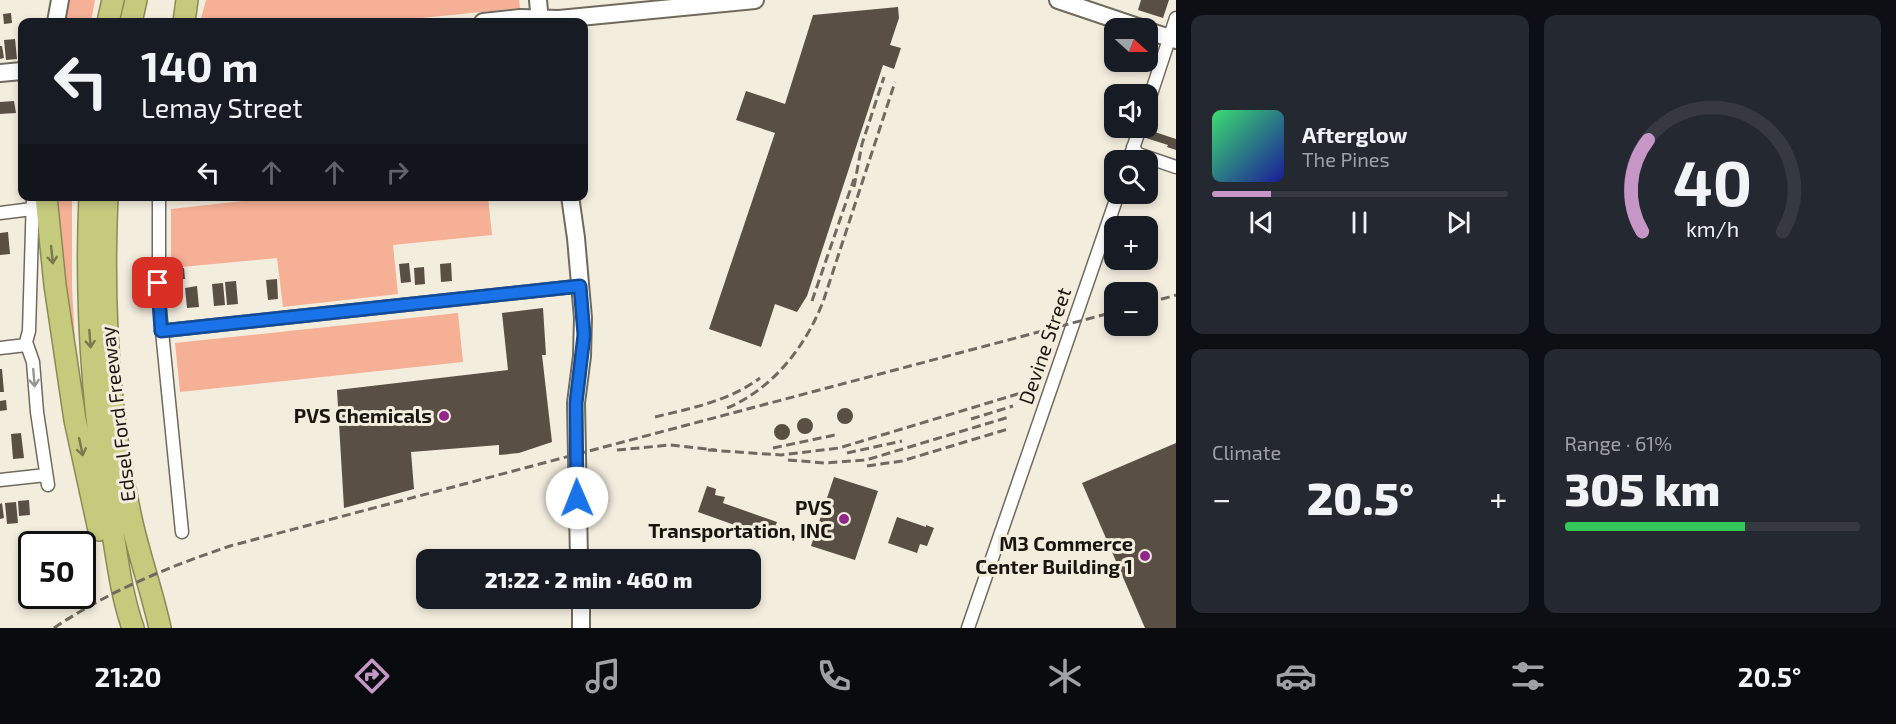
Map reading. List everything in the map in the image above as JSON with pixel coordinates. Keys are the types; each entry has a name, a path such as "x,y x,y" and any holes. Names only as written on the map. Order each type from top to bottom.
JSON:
{"highway":[{"path":"109,18 113,0"},
{"path":"132,18 136,0"},
{"path":"185,18 187,0"},
{"path":"37,201 55,285 75,420 101,539 125,606"},
{"name":"Edsel Ford Freeway","path":"90,201 88,295 95,405 103,475 125,606 133,628"},
{"name":"Edsel Ford Freeway","path":"107,201 105,277 111,393 118,453 132,522 160,628"},
{"path":"154,602 166,628"}],"street":[{"path":"57,18 60,0"},
{"path":"186,18 193,0"},
{"path":"538,0 540,18"},
{"path":"569,18 755,0"},
{"path":"1058,0 1111,18"},
{"path":"1155,84 1173,38 1176,18"},
{"path":"1158,34 1173,38"},
{"path":"0,73 18,71"},
{"path":"1132,150 1136,138"},
{"path":"1133,147 1138,154 1176,167"},
{"path":"0,213 37,201 26,345 33,362 37,412 47,480 0,480"},
{"path":"159,201 157,265 161,331 182,532"},
{"path":"571,201 584,335 576,403 579,549"},
{"name":"Devine Street","path":"968,628 1115,204"},
{"path":"161,331 580,286"},
{"path":"0,348 26,345"},
{"path":"581,609 582,628"}],"shaded area":[{"path":"69,0 95,0 92,18 65,18"},
{"path":"206,0 519,0 520,8 422,18 201,18"},
{"path":"54,201 72,201 72,287 78,396"},
{"path":"242,201 488,201 492,235 393,245 398,294 283,307 277,258 171,268 171,209"},
{"path":"458,313 463,362 180,392 175,343"}],"building":[{"path":"1141,0 1169,0 1163,18 1138,10"},
{"path":"898,7 899,18 890,45 901,48 894,69 883,65 807,296 797,312 775,304 761,347 709,329 775,133 736,120 746,91 785,104 813,15"},
{"path":"11,13 12,23 4,24 3,14"},
{"path":"15,39 17,59 6,60 4,40"},
{"path":"0,46 2,46 4,58 0,59"},
{"path":"14,101 16,113 0,114 0,102"},
{"path":"1158,133 1176,139 1176,150 1167,147 1168,145 1146,138 1158,138"},
{"path":"8,232 10,254 0,255 0,233"},
{"path":"409,263 411,282 401,283 399,264"},
{"path":"451,263 452,281 441,282 440,264"},
{"path":"424,267 425,284 415,285 414,268"},
{"path":"184,268 185,279 175,279 174,269"},
{"path":"277,279 278,299 268,300 266,280"},
{"path":"236,281 238,304 227,305 225,282"},
{"path":"223,283 225,305 214,306 212,284"},
{"path":"197,286 199,307 187,308 185,288"},
{"name":"PVS Chemicals","path":"543,308 546,355 542,355 552,442 519,453 499,455 499,445 411,452 414,489 344,508 337,390 508,370 502,313"},
{"path":"0,369 2,369 4,392 0,392"},
{"path":"6,400 7,410 0,411 0,401"},
{"path":"845,408 851,410 853,416 851,422 845,424 839,422 837,416 839,410"},
{"path":"805,418 811,420 813,426 811,432 805,434 799,432 797,426 799,420"},
{"path":"782,424 788,426 790,432 788,438 782,440 776,438 774,432 776,426"},
{"path":"21,433 24,458 13,459 11,434"},
{"name":"M3 Commerce Center Building 1","path":"1176,443 1176,628 1145,628 1082,483"},
{"name":"PVS Transportation, INC","path":"834,477 878,491 855,560 811,546"},
{"name":"PVS Transportation, INC","path":"707,486 716,489 715,495 725,497 723,503 777,522 771,538 698,512"},
{"path":"29,500 30,515 19,516 18,501"},
{"path":"16,502 18,523 7,524 5,503"},
{"path":"2,503 4,518 0,519 0,504"},
{"name":"PVS Transportation, INC","path":"897,517 934,528 927,546 920,544 917,553 888,543"}],"railway":[{"path":"854,187 862,144 884,77"},
{"path":"727,408 744,400 759,389 786,364 798,349 817,316 895,82"},
{"path":"812,301 854,179"},
{"path":"1158,300 1176,295"},
{"path":"54,628 139,581 230,546 1104,315"},
{"path":"655,417 723,398 760,378"},
{"path":"708,450 781,455 839,448 1021,393"},
{"path":"971,419 1013,406"},
{"path":"788,460 825,463 866,460 1009,417"},
{"path":"867,466 902,461 1008,429"},
{"path":"773,448 835,435"},
{"path":"847,453 902,441"},
{"path":"617,450 670,445 716,450"}],"place":[{"name":"PVS Chemicals","path":"444,416"},
{"name":"PVS Transportation, INC","path":"844,519"},
{"name":"M3 Commerce Center Building 1","path":"1145,556"}],"route":[{"path":"158,283 161,331 580,286 584,335 576,403 577,498"}]}
